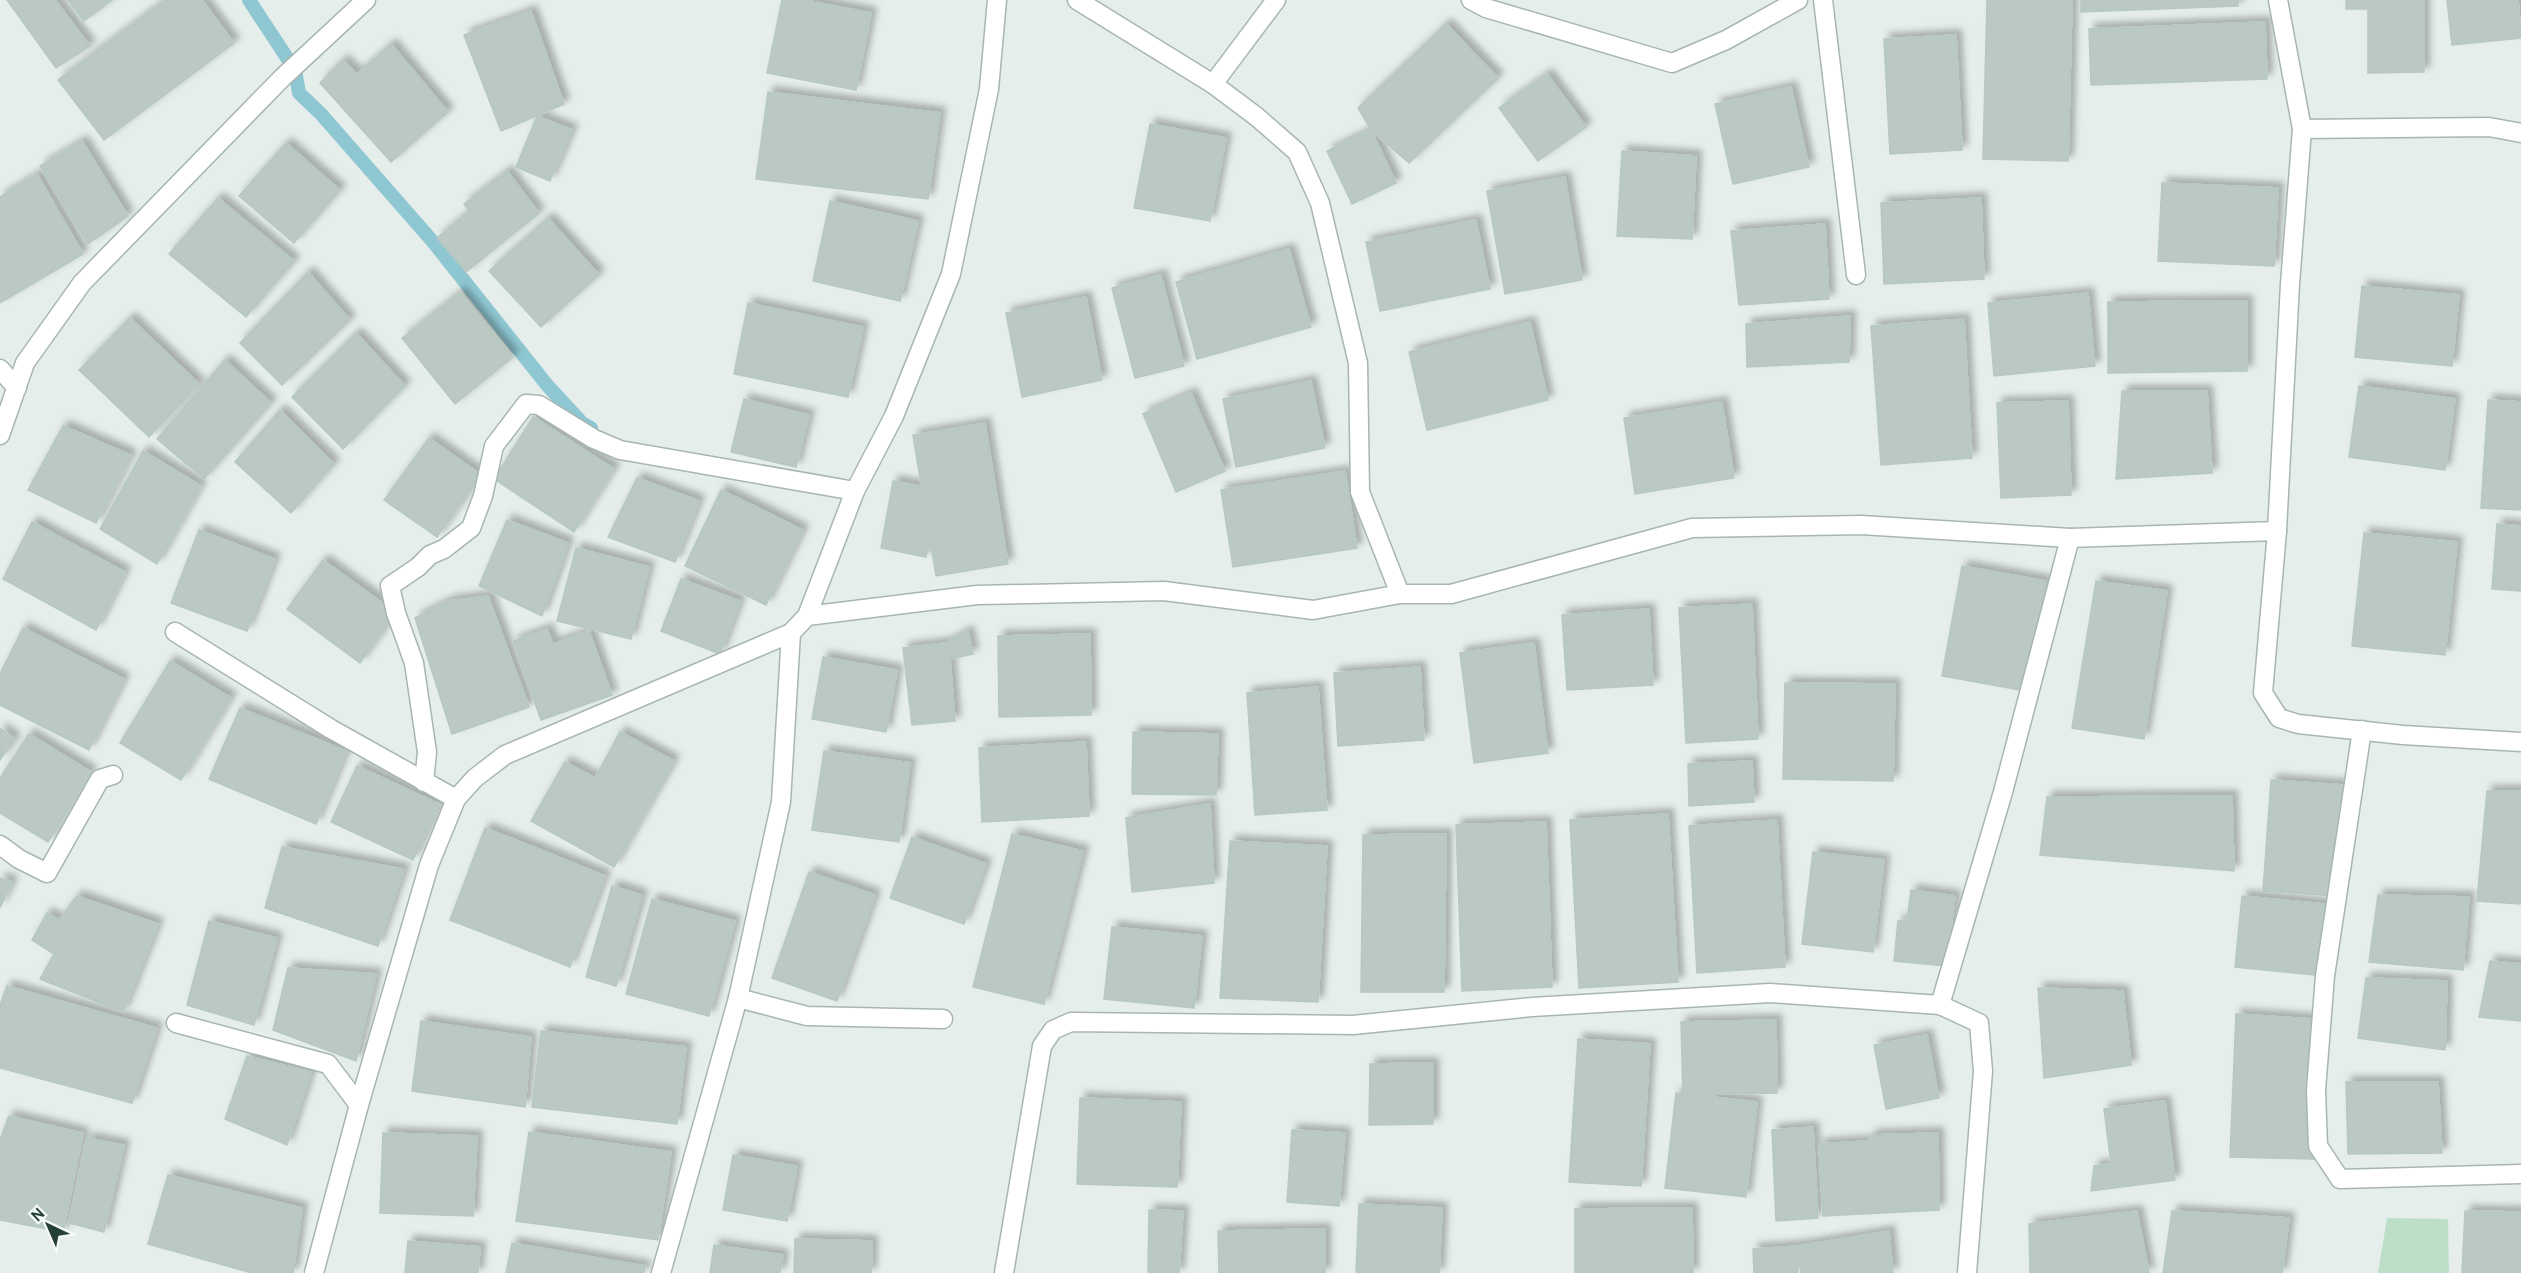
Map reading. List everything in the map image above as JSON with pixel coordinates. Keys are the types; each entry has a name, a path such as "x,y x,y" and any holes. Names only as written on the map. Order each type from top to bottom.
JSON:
{"street":[{"path":"0,435 25,363 82,283 282,78 366,0"},
{"path":"314,1273 359,1105 429,866 456,799 475,778 505,755 791,633 807,616 855,491 894,416 951,274 989,89 997,0"},
{"path":"1077,0 1213,84 1257,117 1297,152 1320,203 1358,363 1360,492 1400,594"},
{"path":"1213,84 1276,0"},
{"path":"1471,0 1497,12 1672,63 1726,40 1798,0"},
{"path":"1823,0 1856,275"},
{"path":"2278,0 2302,129 2290,284 2277,531 2263,693 2279,718 2298,724 2521,742"},
{"path":"2302,129 2489,127 2521,133"},
{"path":"0,369 17,388"},
{"path":"424,782 427,752 414,663 396,613 390,586 418,567 430,555 444,549 471,528 483,496 494,446 526,404 539,405 594,439 620,450 855,491"},
{"path":"807,616 977,595 1164,591 1313,610 1400,594 1451,594 1692,528 1861,525 2070,538 2277,531"},
{"path":"1940,1005 2002,792 2070,538"},
{"path":"175,633 331,729 456,799"},
{"path":"661,1273 738,998 781,802 791,633"},
{"path":"2362,730 2325,976 2316,1090 2318,1146 2340,1179 2521,1174"},
{"path":"0,845 19,859 47,873 100,779 113,775"},
{"path":"1004,1273 1042,1046 1053,1030 1071,1022 1353,1025 1532,1007 1770,993 1940,1005 1979,1023 1983,1071 1966,1273"},
{"path":"738,998 807,1016 863,1015 943,1019"},
{"path":"176,1023 328,1064 359,1105"}],"green space":[{"path":"2387,1218 2448,1219 2449,1273 2378,1273"}],"building":[{"path":"7,0 55,0 90,46 56,68"},
{"path":"68,0 112,0 84,21"},
{"path":"165,0 202,0 234,43 104,140 58,80"},
{"path":"782,0 805,0 871,13 856,90 767,73"},
{"path":"1987,0 2072,0 2068,161 1983,159"},
{"path":"2081,0 2238,0 2238,6 2081,12"},
{"path":"2346,0 2424,0 2424,72 2368,73 2368,9 2346,9"},
{"path":"2447,0 2518,0 2521,38 2452,45"},
{"path":"531,11 564,104 501,131 464,35"},
{"path":"2265,22 2267,79 2091,85 2089,29"},
{"path":"1446,24 1498,78 1409,163 1371,130 1358,108"},
{"path":"1956,35 1962,150 1890,154 1884,39"},
{"path":"391,44 448,112 391,162 320,83 343,60 357,74"},
{"path":"1547,74 1586,127 1538,161 1499,108"},
{"path":"1791,87 1809,167 1733,184 1715,104"},
{"path":"768,92 940,113 928,199 756,179"},
{"path":"537,116 572,130 550,181 516,167"},
{"path":"1150,124 1226,138 1210,221 1134,208"},
{"path":"1371,130 1396,183 1352,204 1327,151"},
{"path":"82,141 128,216 88,244 40,166"},
{"path":"286,143 340,190 294,243 239,196"},
{"path":"1622,151 1696,156 1692,239 1617,236"},
{"path":"507,171 539,213 466,272 437,238 469,211 464,204"},
{"path":"37,174 83,254 0,303 0,197"},
{"path":"1565,177 1582,280 1505,294 1487,191"},
{"path":"2162,183 2278,188 2274,266 2158,261"},
{"path":"218,198 294,261 246,317 169,254"},
{"path":"1981,198 1984,279 1884,284 1881,203"},
{"path":"830,201 918,221 900,301 813,281"},
{"path":"548,218 599,275 541,327 489,271"},
{"path":"1476,220 1490,289 1380,311 1366,242"},
{"path":"1825,224 1829,299 1739,305 1731,231"},
{"path":"1289,249 1311,327 1197,359 1176,282"},
{"path":"308,272 350,320 282,385 240,343"},
{"path":"1161,275 1184,366 1135,378 1112,288"},
{"path":"2362,286 2459,295 2452,366 2355,357"},
{"path":"460,292 513,357 455,404 402,338"},
{"path":"2088,293 2095,366 1994,376 1988,303"},
{"path":"1086,297 1102,380 1022,397 1006,313"},
{"path":"2247,301 2247,371 2108,373 2108,302"},
{"path":"748,303 863,327 848,397 734,374"},
{"path":"1850,316 1849,362 1747,367 1746,324"},
{"path":"130,318 199,384 149,437 79,370"},
{"path":"1964,319 1972,458 1881,465 1871,326"},
{"path":"1530,322 1548,400 1427,430 1409,352"},
{"path":"356,333 405,386 343,449 292,397"},
{"path":"225,360 271,403 204,479 157,439"},
{"path":"1311,381 1325,448 1236,467 1223,399"},
{"path":"2359,386 2455,399 2445,470 2349,457"},
{"path":"2122,391 2207,391 2212,473 2116,479"},
{"path":"1191,393 1225,471 1176,492 1143,414"},
{"path":"744,399 809,415 796,467 731,452"},
{"path":"2488,400 2521,402 2521,510 2481,508"},
{"path":"2068,401 2071,495 2001,498 1997,403"},
{"path":"1722,402 1734,478 1635,494 1624,418"},
{"path":"280,410 334,464 291,513 235,462"},
{"path":"533,417 614,469 574,532 494,479"},
{"path":"985,423 1008,564 936,576 913,435"},
{"path":"63,426 131,455 96,523 28,490"},
{"path":"429,438 481,475 437,537 384,500"},
{"path":"143,451 201,486 157,564 100,529"},
{"path":"1345,471 1357,548 1233,567 1221,490"},
{"path":"637,478 699,501 675,562 608,537"},
{"path":"893,481 938,489 926,557 881,548"},
{"path":"721,490 803,530 766,605 685,566"},
{"path":"507,520 568,543 542,616 479,586"},
{"path":"32,522 125,572 96,630 3,579"},
{"path":"2497,524 2521,526 2521,591 2492,589"},
{"path":"199,530 275,559 247,631 171,603"},
{"path":"2364,533 2457,542 2445,655 2352,646"},
{"path":"576,548 649,567 631,639 557,621"},
{"path":"323,560 396,613 360,663 287,609"},
{"path":"1962,566 2046,581 2025,691 1942,676"},
{"path":"681,579 740,601 720,654 661,631"},
{"path":"2096,581 2167,591 2144,739 2072,728"},
{"path":"488,596 529,707 452,734 415,618 449,601"},
{"path":"1752,604 1758,739 1686,743 1679,608"},
{"path":"1649,609 1653,685 1567,690 1562,615"},
{"path":"23,628 124,679 89,750 0,705 0,674"},
{"path":"547,629 553,644 589,631 612,695 541,720 513,641"},
{"path":"968,631 973,654 950,659 946,643"},
{"path":"1090,634 1091,715 999,717 998,636"},
{"path":"946,643 950,659 955,721 912,725 903,648"},
{"path":"1534,643 1548,753 1474,763 1460,653"},
{"path":"823,657 897,670 886,732 812,719"},
{"path":"170,661 231,698 181,780 120,743"},
{"path":"1420,667 1424,740 1338,746 1334,673"},
{"path":"1785,683 1895,684 1893,781 1783,779"},
{"path":"1318,687 1327,810 1255,815 1247,693"},
{"path":"240,708 346,751 316,824 209,779"},
{"path":"0,728 15,739 0,760"},
{"path":"620,732 674,761 614,867 531,821 565,762 595,778"},
{"path":"1133,732 1218,734 1216,795 1132,794"},
{"path":"29,734 91,772 48,842 0,813 0,778"},
{"path":"1086,742 1089,816 982,822 979,748"},
{"path":"824,751 910,763 899,842 812,830"},
{"path":"1752,761 1754,802 1689,806 1688,764"},
{"path":"357,766 439,804 413,860 331,822"},
{"path":"2271,780 2342,785 2334,896 2263,891"},
{"path":"2487,791 2521,791 2521,904 2477,901"},
{"path":"2232,796 2234,871 2040,855 2047,797"},
{"path":"1210,804 1214,883 1132,892 1126,818"},
{"path":"1668,814 1678,982 1579,988 1570,820"},
{"path":"1777,820 1785,967 1697,973 1689,826"},
{"path":"1546,822 1552,987 1462,991 1456,825"},
{"path":"485,828 526,844 489,935 450,920"},
{"path":"1012,834 1083,851 1044,1004 973,987"},
{"path":"1446,834 1444,992 1361,992 1363,835"},
{"path":"912,837 986,864 964,924 890,898"},
{"path":"1230,841 1327,846 1318,1002 1220,998"},
{"path":"526,844 605,876 570,967 489,935"},
{"path":"282,847 404,869 378,946 265,908"},
{"path":"1813,852 1884,860 1873,952 1802,944"},
{"path":"809,872 875,895 837,1001 772,978"},
{"path":"0,878 12,882 0,908"},
{"path":"612,886 642,895 616,986 586,977"},
{"path":"1911,890 1955,896 1946,966 1894,961 1898,921 1907,920"},
{"path":"2378,895 2469,897 2463,970 2369,962"},
{"path":"77,896 158,924 123,1012 40,979 54,954 32,940 47,913 59,920"},
{"path":"2242,896 2333,905 2325,976 2235,967"},
{"path":"652,899 735,921 709,1016 626,994"},
{"path":"209,921 277,938 254,1025 187,1005"},
{"path":"1112,927 1202,936 1194,1008 1104,999"},
{"path":"2490,961 2521,964 2521,1021 2479,1017"},
{"path":"288,968 376,974 356,1061 273,1030"},
{"path":"2366,978 2447,981 2445,1050 2358,1038"},
{"path":"7,986 157,1028 132,1103 0,1068 0,1005"},
{"path":"2038,988 2123,991 2131,1065 2044,1078"},
{"path":"2236,1014 2312,1019 2314,1159 2230,1157"},
{"path":"1776,1020 1777,1093 1683,1095 1681,1022"},
{"path":"421,1021 531,1037 525,1107 412,1091"},
{"path":"541,1031 686,1047 677,1124 532,1107"},
{"path":"1927,1035 1939,1098 1886,1109 1874,1045"},
{"path":"1578,1039 1650,1044 1641,1186 1569,1182"},
{"path":"247,1056 311,1072 287,1145 225,1119"},
{"path":"1433,1063 1433,1124 1369,1125 1370,1064"},
{"path":"2346,1082 2438,1082 2442,1153 2348,1154"},
{"path":"1676,1093 1757,1102 1746,1197 1665,1188"},
{"path":"1080,1098 1181,1102 1177,1187 1077,1184"},
{"path":"2165,1101 2175,1180 2091,1191 2094,1166 2111,1164 2104,1109"},
{"path":"9,1116 83,1133 63,1232 0,1220 0,1140"},
{"path":"1813,1127 1818,1218 1776,1221 1772,1130"},
{"path":"1292,1130 1345,1133 1339,1206 1287,1202"},
{"path":"529,1132 671,1152 658,1240 516,1221"},
{"path":"383,1133 477,1136 473,1216 380,1213"},
{"path":"1938,1133 1939,1210 1823,1216 1819,1144 1868,1141 1872,1135"},
{"path":"87,1138 124,1145 104,1232 69,1223"},
{"path":"733,1155 797,1166 787,1221 723,1210"},
{"path":"168,1175 302,1208 293,1273 252,1273 148,1244"},
{"path":"1359,1204 1442,1208 1439,1273 1356,1273"},
{"path":"1692,1208 1693,1273 1575,1273 1575,1209"},
{"path":"1149,1210 1183,1211 1179,1273 1148,1273"},
{"path":"2137,1211 2149,1273 2030,1273 2029,1224"},
{"path":"2172,1211 2289,1218 2282,1273 2163,1273"},
{"path":"2465,1211 2521,1212 2521,1273 2462,1273"},
{"path":"1325,1229 1325,1273 1219,1273 1218,1231"},
{"path":"1889,1231 1893,1273 1801,1273 1797,1246"},
{"path":"795,1239 872,1241 871,1273 794,1273"},
{"path":"408,1241 480,1247 478,1273 405,1273"},
{"path":"512,1243 645,1266 644,1273 506,1273"},
{"path":"714,1245 783,1255 780,1273 710,1273"},
{"path":"1797,1246 1798,1273 1754,1273 1753,1249"}],"waterway":[{"path":"249,0 295,70 299,93 321,114 434,243 547,385 582,423 591,428"}]}
